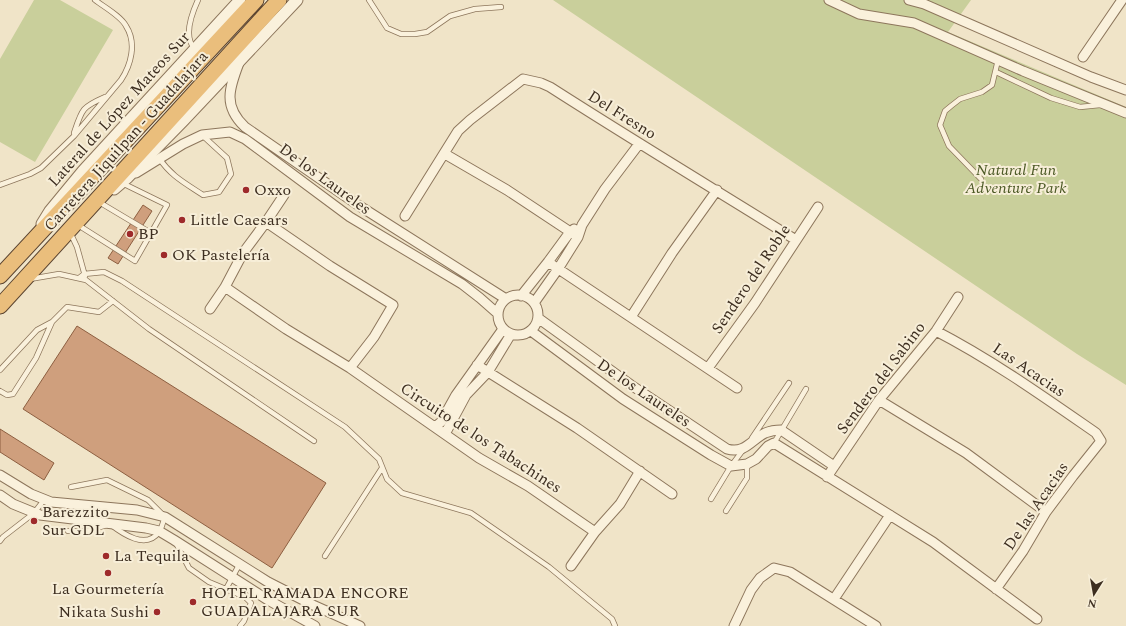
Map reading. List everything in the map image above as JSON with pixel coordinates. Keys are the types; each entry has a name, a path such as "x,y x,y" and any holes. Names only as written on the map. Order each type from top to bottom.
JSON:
{"highway":[{"name":"Carretera Jiquilpan - Guadalajara","path":"0,276 256,0"},
{"name":"Carretera Jiquilpan - Guadalajara","path":"0,306 279,0"}],"street":[{"name":"Lateral de López Mateos Sur","path":"29,244 50,211 83,171 240,0"},
{"path":"97,199 125,180 157,154 240,60 297,0"},
{"path":"829,0 859,14 914,23 998,60 1126,113"},
{"path":"909,0 924,4 1084,74 1126,90"},
{"path":"1083,57 1122,0"},
{"name":"De los Laureles","path":"240,60 229,95 230,106 237,120 358,205 506,299"},
{"name":"Del Fresno","path":"405,216 458,131 516,82 523,79 530,79 550,87 639,144 717,190 796,240"},
{"path":"240,136 245,127"},
{"name":"De los Laureles","path":"157,154 202,135 230,132 245,138 350,217 462,284 497,313"},
{"path":"534,303 558,269 578,236 582,224 605,189 639,144"},
{"path":"445,154 507,190 578,236"},
{"path":"289,172 296,162"},
{"path":"631,317 672,253 717,190"},
{"path":"210,309 225,287 243,253 284,195"},
{"path":"350,217 358,205"},
{"name":"Sendero del Roble","path":"708,368 755,303 818,207"},
{"path":"266,222 330,266 393,305 374,337 350,368"},
{"path":"521,296 570,232 582,224"},
{"path":"548,262 737,388"},
{"name":"Circuito de los Tabachines","path":"225,287 286,329 350,368 479,458 528,486 595,532"},
{"path":"514,296 521,296 534,303 538,318 531,331 519,336 511,334 503,329 498,322 497,313 500,306 506,299 514,296"},
{"name":"Sendero del Sabino","path":"827,477 879,400 936,330 958,297"},
{"name":"De los Laureles","path":"538,318 631,385 727,449 733,451 744,449"},
{"path":"435,427 440,422 477,365 503,329"},
{"name":"Las Acacias","path":"936,330 970,348 1033,390 1096,434 1101,441"},
{"name":"De los Laureles","path":"531,331 623,399 731,466"},
{"path":"445,434 466,395 488,372 511,334"},
{"path":"477,365 578,428 672,494"},
{"path":"879,400 966,453 1046,512"},
{"path":"744,449 771,430 781,430 834,466"},
{"name":"De las Acacias","path":"996,589 1023,552 1046,512 1101,441"},
{"path":"731,466 748,464 756,459 768,446 774,443 933,542 1037,619"},
{"path":"571,566 595,532 620,504 640,471"},
{"path":"0,475 31,494 44,500 61,504 137,510 165,517 239,565 301,599 360,626"},
{"path":"0,495 13,504 34,513 49,517 146,528 159,531 234,577 279,607 315,626"},
{"path":"834,600 890,515"},
{"path":"734,626 751,590 760,578 774,568 790,572 876,626"}],"lane":[{"path":"0,185 30,174 41,168 74,136 127,70 132,48 131,36 126,25 95,0"},
{"path":"195,49 190,41 190,26 198,0"},
{"path":"370,0 387,28 401,34 427,32 450,16 475,9 501,7"},
{"path":"981,179 949,146 940,125 945,111 960,99 982,92 992,85 998,60"},
{"path":"996,72 1051,98 1080,107 1105,105"},
{"path":"74,136 80,115 84,108 89,104 107,96"},
{"path":"157,154 166,168 176,178 204,195 219,192 231,174 227,158 202,135"},
{"path":"72,226 135,261 168,205 125,180"},
{"path":"97,199 151,233"},
{"path":"72,226 86,280"},
{"path":"79,278 84,274 104,272 122,281 230,350 345,427 379,460 387,479 402,493 471,514 478,518 549,567 612,619 615,626"},
{"path":"23,281 59,274 86,280 148,329 314,441"},
{"path":"0,370 37,330 52,322 67,307 99,312 113,301"},
{"path":"0,391 7,395 13,394 36,358 52,322"},
{"path":"711,499 731,466 760,428 789,383"},
{"path":"774,443 806,389"},
{"path":"726,511 747,478 748,464"},
{"path":"325,556 382,468"},
{"path":"71,487 107,480 148,500 165,517 159,531"},
{"path":"1,537 34,513 44,500"},
{"path":"68,531 87,531 110,524"},
{"path":"174,540 189,568 209,582 245,597 251,603 244,621 240,626"},
{"path":"226,589 234,577 239,565"}],"green space":[{"path":"34,0 60,0 113,30 35,162 0,142 0,59"},
{"name":"Natural Fun Adventure Park","path":"553,0 971,0 948,32 1126,107 1126,385 1077,354"}],"building":[{"name":"BP","path":"143,205 152,211 118,264 108,258"},
{"path":"77,326 326,483 272,568 23,409"},
{"path":"0,429 54,463 44,480 0,452"}],"place":[{"name":"Oxxo","path":"246,190"},
{"name":"Little Caesars","path":"182,220"},
{"name":"BP","path":"130,234"},
{"name":"OK Pastelería","path":"164,255"},
{"name":"Barezzito Sur GDL","path":"34,521"},
{"name":"La Tequila","path":"106,556"},
{"name":"La Gourmetería","path":"108,573"},
{"name":"HOTEL RAMADA ENCORE GUADALAJARA SUR","path":"193,602"},
{"name":"Nikata Sushi","path":"157,612"}]}
